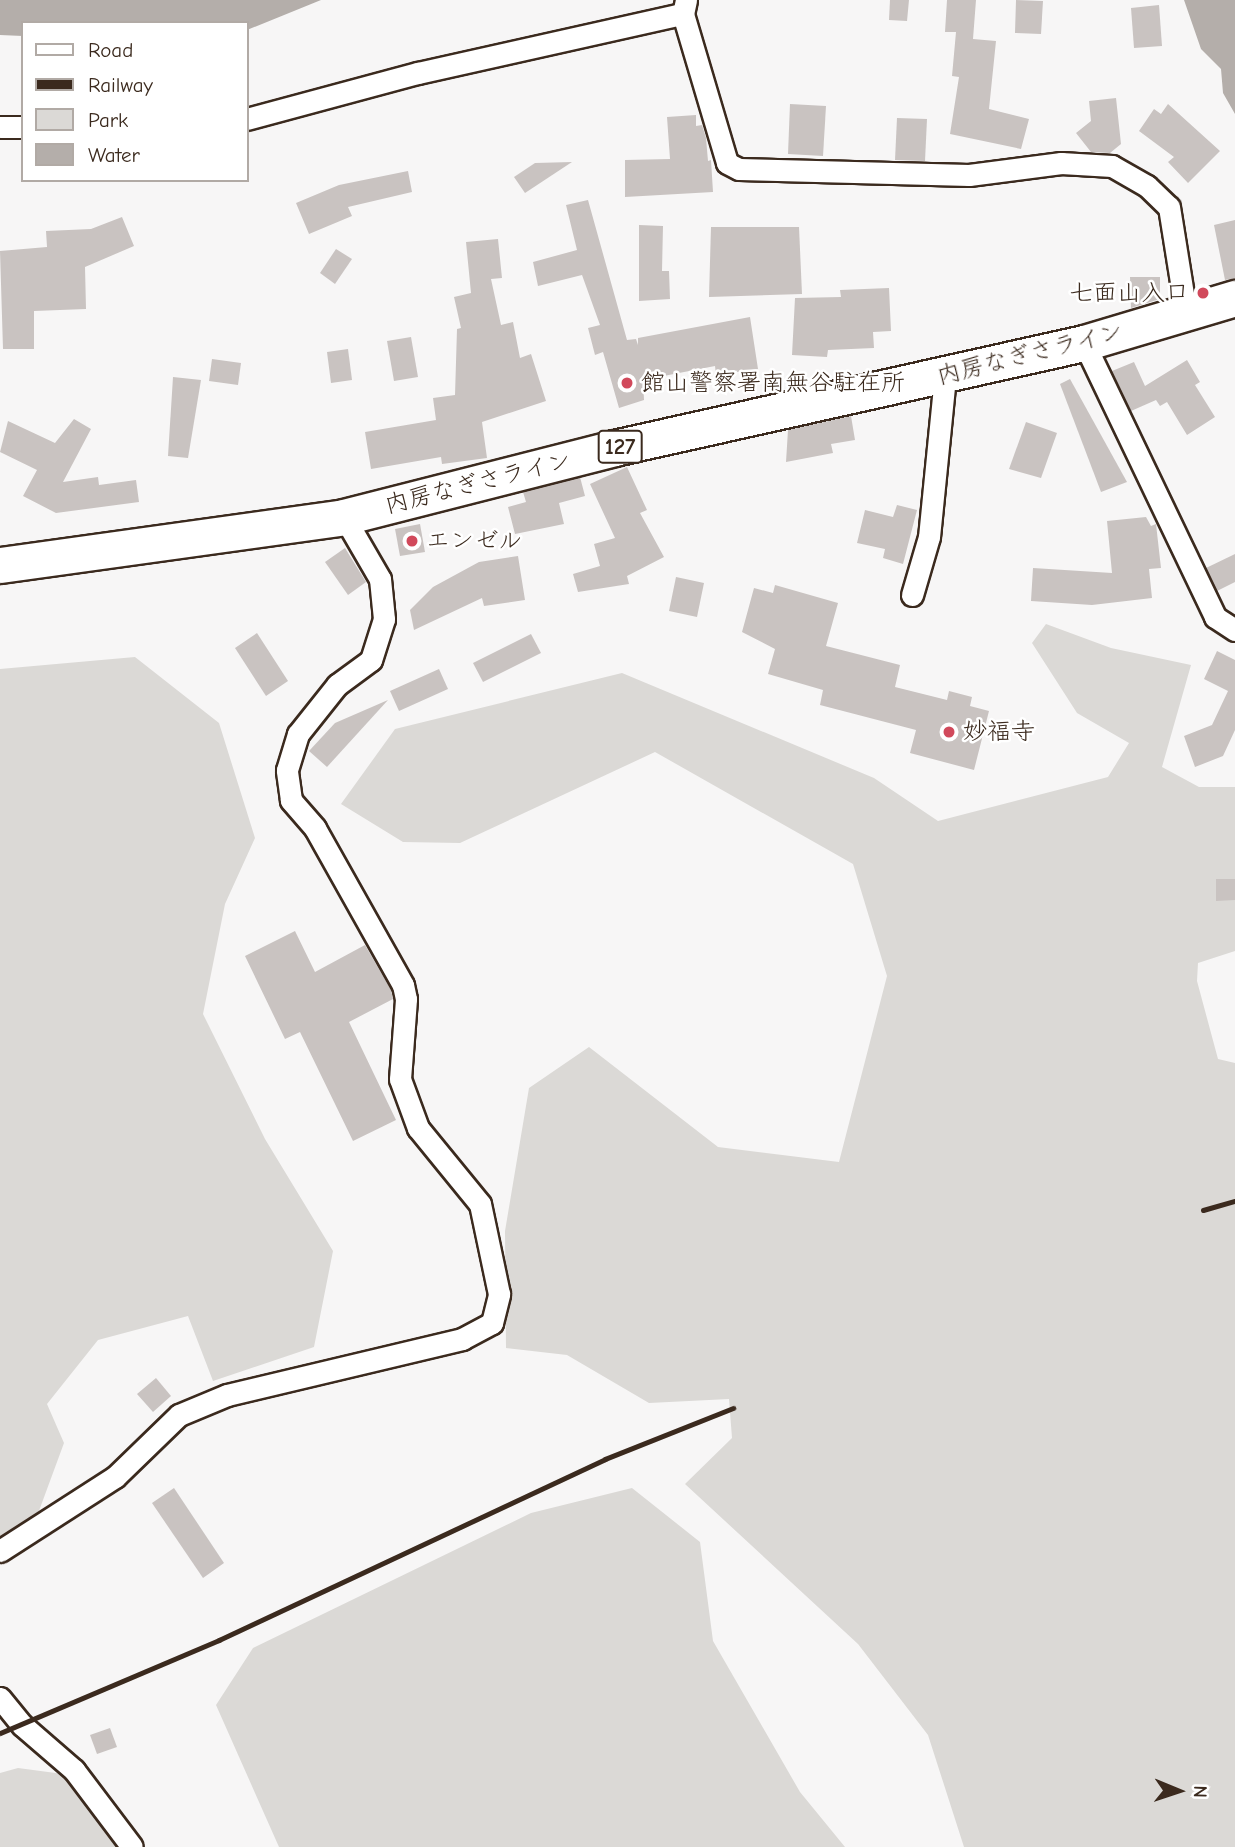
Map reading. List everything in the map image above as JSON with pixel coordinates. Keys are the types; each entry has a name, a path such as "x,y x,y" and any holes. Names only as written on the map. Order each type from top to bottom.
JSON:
{"highway":[{"name":"内房なぎさライン","path":"0,565 344,517 614,448 1084,343 1235,298"}],"street":[{"path":"248,119 684,7 727,163 739,169 969,175 1061,163 1112,166 1147,186 1169,207 1186,313"},
{"path":"0,127 21,127"},
{"path":"1084,343 1215,617 1235,630"},
{"path":"912,595 929,537 945,376"},
{"path":"0,1551 115,1477 179,1415 228,1395 462,1339 492,1323 499,1294 480,1204 418,1128 400,1079 406,999 403,985 315,828 291,800 287,770 298,734 337,685 371,660 384,619 380,579 344,517"},
{"path":"0,1698 22,1725 75,1770 132,1847"}],"green space":[{"path":"1046,624 1111,648 1191,665 1162,767 1199,787 1235,787 1235,951 1198,963 1197,981 1218,1059 1235,1063 1235,1847 964,1847 928,1735 858,1644 685,1484 732,1438 729,1399 649,1403 567,1355 506,1348 505,1231 529,1088 589,1047 718,1147 839,1162 887,976 853,864 655,752 460,843 403,842 341,804 395,729 622,673 874,778 938,821 1108,777 1129,743 1077,713 1032,643"},
{"path":"135,657 219,723 255,838 225,904 203,1014 265,1139 333,1251 314,1347 213,1381 188,1316 98,1340 47,1404 64,1443 36,1519 0,1543 0,669"},
{"path":"632,1488 700,1542 713,1641 800,1792 845,1847 279,1847 216,1705 253,1648 531,1513"},
{"path":"18,1768 93,1778 132,1847 0,1847 0,1773"}],"water":[{"path":"0,0 321,0 248,30 248,21 21,21 21,36 0,35"},
{"path":"1184,0 1235,0 1235,114 1223,93 1221,69 1201,49"}],"building":[{"path":"890,0 909,0 907,21 889,20"},
{"path":"947,0 976,0 973,39 996,41 989,109 1029,119 1021,149 950,134 959,77 952,76 956,32 945,32"},
{"path":"1016,0 1043,1 1041,34 1015,33"},
{"path":"1159,5 1162,46 1134,48 1131,8"},
{"path":"1116,98 1121,144 1110,153 1091,152 1076,133 1091,121 1089,101"},
{"path":"790,104 826,106 823,156 788,154"},
{"path":"1168,104 1220,151 1188,183 1168,162 1174,157 1139,131 1154,109 1161,114"},
{"path":"696,115 696,126 702,125 708,161 711,160 713,192 625,197 625,160 670,159 667,117"},
{"path":"897,118 927,119 925,161 895,160"},
{"path":"572,162 525,193 514,177 535,163"},
{"path":"408,171 412,192 348,207 352,216 309,234 296,203 339,185"},
{"path":"588,200 627,340 636,339 638,345 638,338 750,317 758,369 716,375 715,366 643,380 644,400 619,408 603,352 595,355 588,328 600,325 582,275 538,286 533,262 577,250 566,205"},
{"path":"122,217 134,246 85,267 86,309 34,311 34,349 3,349 0,251 47,247 46,231 91,229"},
{"path":"1235,220 1235,278 1225,280 1214,225"},
{"path":"639,225 663,226 662,271 669,271 670,299 639,301"},
{"path":"711,227 799,227 802,294 709,297"},
{"path":"498,239 502,278 491,279 501,325 513,322 520,358 531,354 546,401 482,422 487,458 442,464 441,457 371,469 365,432 436,420 433,398 455,395 457,329 461,328 454,297 471,293 466,242"},
{"path":"336,249 352,259 335,284 320,273"},
{"path":"1130,277 1160,277 1160,299 1131,308"},
{"path":"889,288 891,331 873,332 874,348 828,350 827,357 792,355 795,298 841,297 840,290"},
{"path":"411,337 418,377 394,381 387,341"},
{"path":"348,349 352,380 331,383 327,352"},
{"path":"212,359 241,363 238,385 209,381"},
{"path":"1187,360 1200,382 1195,385 1215,417 1187,435 1167,402 1160,406 1156,400 1131,411 1112,371 1134,362 1145,386"},
{"path":"173,377 201,380 188,458 168,456"},
{"path":"1070,379 1127,482 1101,492 1060,384"},
{"path":"851,416 855,440 831,444 833,453 786,462 788,430"},
{"path":"74,419 91,429 63,482 98,477 99,485 136,480 139,502 56,513 23,496 37,470 0,452 8,421 55,443"},
{"path":"1026,422 1057,433 1041,478 1009,469"},
{"path":"627,467 647,510 640,513 664,557 627,576 629,584 578,592 573,574 600,566 594,544 615,538 590,484"},
{"path":"580,477 585,496 559,503 564,524 515,534 508,507 526,502 523,492"},
{"path":"897,505 917,510 903,564 883,558 885,549 857,543 865,510 893,517"},
{"path":"1146,517 1151,526 1156,524 1161,568 1149,569 1152,598 1092,605 1031,601 1033,568 1112,573 1107,521"},
{"path":"420,524 425,552 400,556 395,529"},
{"path":"345,548 366,582 348,595 325,562"},
{"path":"1235,554 1235,582 1217,591 1206,568"},
{"path":"518,556 525,600 484,606 482,598 414,630 410,610 433,587 479,562"},
{"path":"676,577 704,583 697,617 669,611"},
{"path":"775,585 838,603 826,646 900,665 895,687 947,700 949,691 972,697 970,706 989,711 974,770 910,753 916,730 820,705 823,690 768,674 775,649 742,632 754,588 773,593"},
{"path":"257,633 288,681 266,696 235,648"},
{"path":"531,634 541,653 483,682 473,663"},
{"path":"1217,651 1235,660 1235,730 1223,756 1195,767 1184,736 1212,725 1228,691 1204,679"},
{"path":"439,669 448,689 399,711 390,691"},
{"path":"388,700 327,767 309,751 335,723"},
{"path":"1216,879 1235,879 1235,900 1216,901"},
{"path":"295,931 315,972 365,945 391,990 393,999 349,1022 396,1120 353,1141 300,1032 285,1039 245,956"},
{"path":"156,1378 171,1396 153,1412 137,1394"},
{"path":"174,1488 224,1563 203,1578 152,1503"},
{"path":"110,1728 117,1747 97,1754 90,1735"}],"railway":[{"path":"1203,1210 1235,1201"},
{"path":"0,1733 219,1640 605,1459 733,1408"}],"place":[{"name":"七面山入口","path":"1203,293"},
{"name":"館山警察署南無谷駐在所","path":"627,383"},
{"name":"エンゼル","path":"412,541"},
{"name":"妙福寺","path":"949,732"}]}
